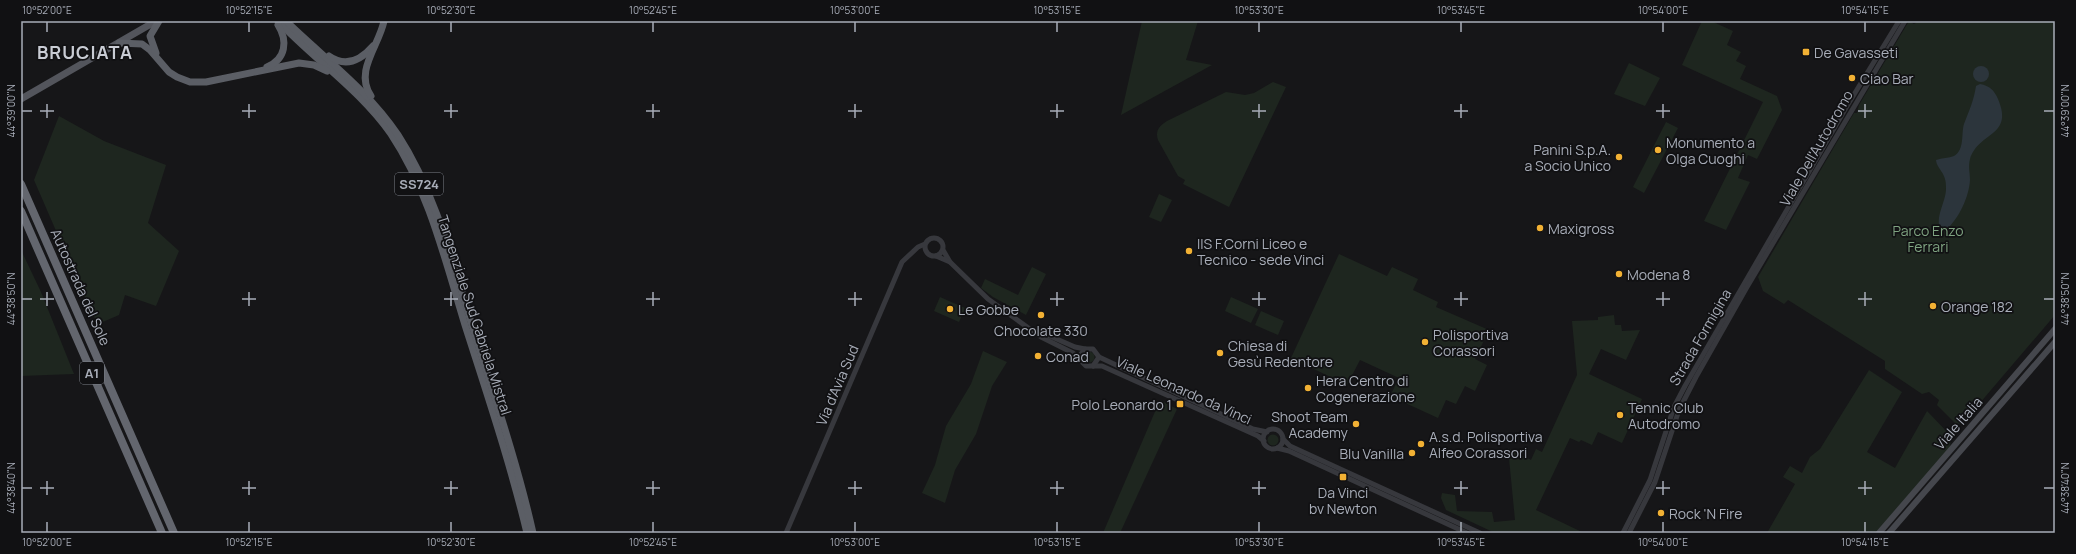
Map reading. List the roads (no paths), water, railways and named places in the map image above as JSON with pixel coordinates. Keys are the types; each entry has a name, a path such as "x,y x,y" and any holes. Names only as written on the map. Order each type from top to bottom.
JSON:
{"highway":[{"path":"257,71 273,64 282,54 285,40 277,21"},
{"name":"SS724","path":"277,21 362,99"},
{"name":"SS724","path":"286,21 304,39 351,79 390,124"},
{"path":"384,21 366,66 365,81 368,91 386,114 390,124"},
{"path":"155,22 150,39 162,64"},
{"path":"304,39 333,59 347,62 362,57 377,41"},
{"path":"120,43 142,44 177,77 195,83 295,64 314,64 324,69 362,99"},
{"name":"Tangenziale Sud Gabriela Mistral","path":"362,99 395,142 420,186 481,364 528,509 534,533"},
{"name":"Tangenziale Sud Gabriela Mistral","path":"390,124 425,184 449,251 481,364"},
{"name":"Autostrada del Sole","path":"21,184 174,533"},
{"name":"Autostrada del Sole","path":"21,211 162,533"},
{"name":"Tangenziale Sud Gabriela Mistral","path":"495,408 527,533"}],"main road":[{"path":"21,99 155,22"},
{"name":"Viale Italia","path":"1879,533 2055,329"},
{"name":"Viale Italia","path":"1889,533 2055,342"}],"street":[{"name":"Viale Dell'Autodromo","path":"1745,286 1846,106 1899,21"},
{"name":"Viale Dell'Autodromo","path":"1745,286 1905,21"},
{"path":"950,262 936,256 929,255 926,251 925,244 929,238 936,238 942,242 943,250 950,262 984,297 1042,337 1073,353 1086,366 1093,366 1098,357 1093,349 1075,347 1028,326"},
{"name":"Via d'Avia Sud","path":"786,533 902,262 915,250 925,244"},
{"path":"915,250 926,251"},
{"path":"936,256 943,250"},
{"name":"Strada Formigina","path":"1623,533 1650,480 1674,407 1745,286"},
{"name":"Strada Formigina","path":"1629,533 1655,482 1680,410 1745,286"},
{"path":"1079,359 1085,348"},
{"name":"Viale Leonardo da Vinci","path":"1098,357 1253,429 1267,432"},
{"name":"Viale Leonardo da Vinci","path":"1093,366 1102,366 1258,436 1264,441"},
{"path":"1467,533 1289,451 1270,448 1264,441 1267,432 1278,430 1283,439 1290,446 1480,533"},
{"path":"1277,448 1282,443 1283,439"}],"place":[{"name":"De Gavasseti","path":"1806,52"},
{"name":"Ciao Bar","path":"1852,78"},
{"name":"Monumento a Olga Cuoghi","path":"1658,150"},
{"name":"Panini S.p.A. a Socio Unico","path":"1619,157"},
{"name":"Maxigross","path":"1540,228"},
{"name":"IIS F.Corni Liceo e Tecnico - sede Vinci","path":"1189,251"},
{"name":"Modena 8","path":"1619,274"},
{"name":"Orange 182","path":"1933,306"},
{"name":"Le Gobbe","path":"950,309"},
{"name":"Chocolate 330","path":"1041,315"},
{"name":"Polisportiva Corassori","path":"1425,342"},
{"name":"Chiesa di Gesù Redentore","path":"1220,353"},
{"name":"Conad","path":"1038,356"},
{"name":"Hera Centro di Cogenerazione","path":"1308,388"},
{"name":"Polo Leonardo 1","path":"1180,404"},
{"name":"Tennic Club Autodromo","path":"1620,415"},
{"name":"Shoot Team Academy","path":"1356,424"},
{"name":"A.s.d. Polisportiva Alfeo Corassori","path":"1421,444"},
{"name":"Blu Vanilla","path":"1412,453"},
{"name":"Da Vinci bv Newton","path":"1343,477"},
{"name":"Rock 'N Fire","path":"1661,513"}],"district":[{"name":"BRUCIATA","path":"85,52"}],"park label":[{"name":"Parco Enzo Ferrari","path":"1928,238"}]}
